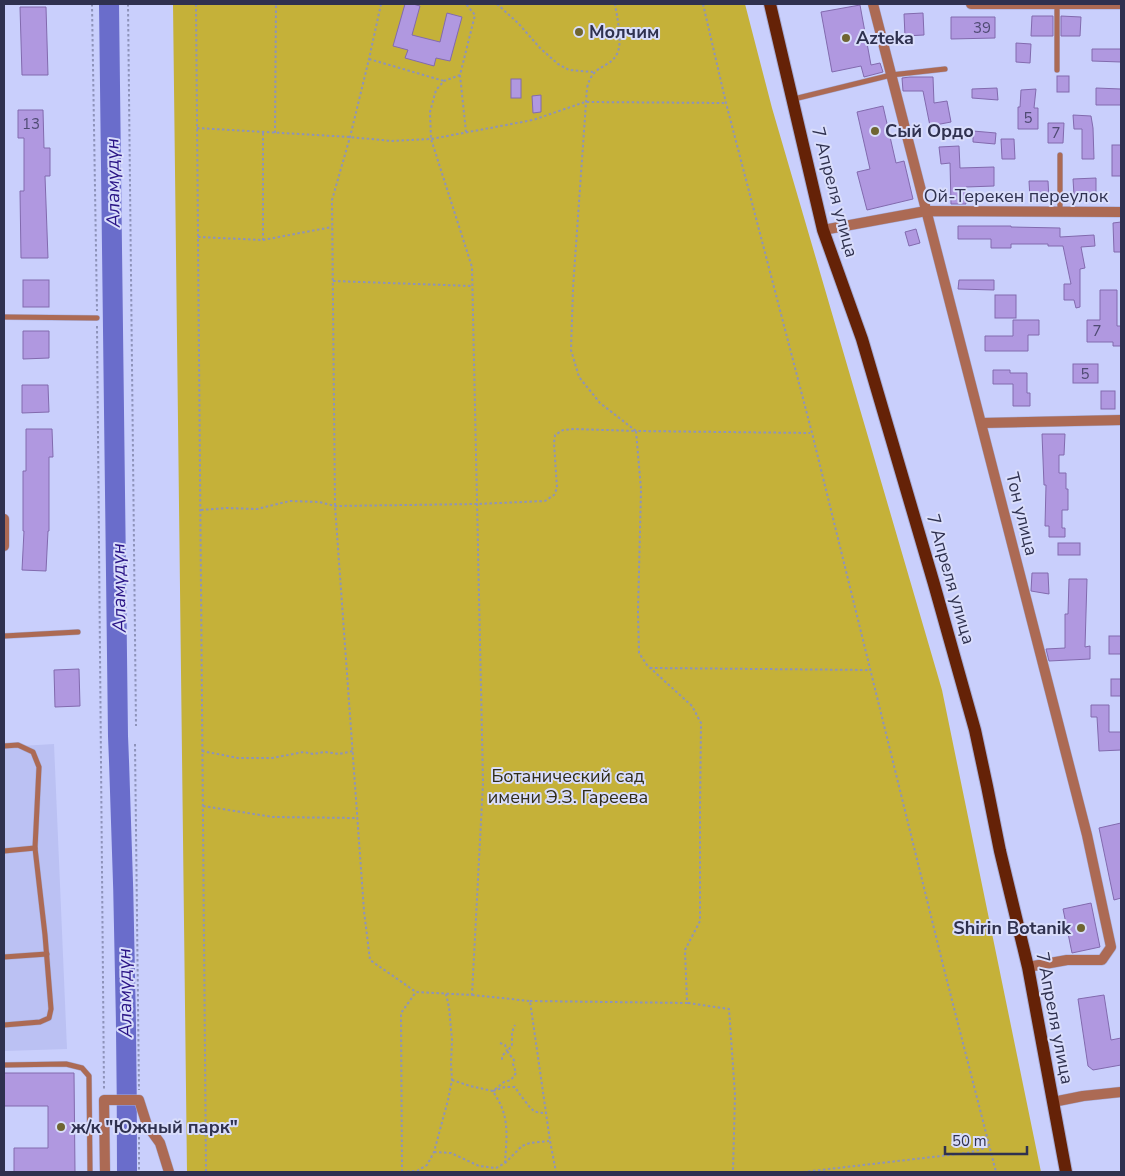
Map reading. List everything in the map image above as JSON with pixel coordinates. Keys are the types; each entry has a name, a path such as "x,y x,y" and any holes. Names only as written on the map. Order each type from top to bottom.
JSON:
{"main road":[{"name":"7 Апреля улица","path":"770,4 823,230 862,339 975,730 1000,851 1028,967 1066,1172"}],"street":[{"name":"Тон улица","path":"873,4 1087,835 1111,947 1102,960 1067,960 1028,967"},
{"path":"971,4 1121,4"},
{"name":"Ой-Терекен переулок","path":"823,230 926,211 1121,212"},
{"path":"982,423 1121,420"},
{"path":"4,519 4,546"},
{"path":"1053,1102 1083,1096 1121,1092"},
{"path":"105,1172 106,1100 136,1100 147,1124 160,1143 169,1172"}],"lane":[{"path":"1057,4 1057,70"},
{"path":"793,99 892,75 945,69"},
{"path":"1060,155 1060,212"},
{"path":"4,317 97,318"},
{"path":"4,636 78,632"},
{"path":"4,746 18,745 33,752 39,767 35,848 51,1009 49,1018 40,1022 4,1025"},
{"path":"4,851 35,848"},
{"path":"4,957 46,954"},
{"path":"4,1065 66,1064 82,1068 86,1072 89,1076 90,1172"}],"path":[{"path":"92,4 106,1100"},
{"path":"128,4 136,726"},
{"path":"196,4 206,1172"},
{"path":"275,133 276,4"},
{"path":"381,4 350,137 332,200 336,506 364,911 370,960 416,992 530,1001 687,1003 729,1009 735,1095 733,1172"},
{"path":"466,4 475,15 460,75 466,132"},
{"path":"497,4 558,64 569,70 594,72"},
{"path":"615,4 620,39 618,53 589,78 585,102 571,350 579,377 600,403 636,431 641,489 639,653 646,665 692,706 701,723 700,920 685,950 687,1003"},
{"path":"704,4 726,103 812,433 996,1172"},
{"path":"369,59 444,81"},
{"path":"460,75 444,81 436,90 430,112 431,139 472,266 483,783 472,995"},
{"path":"196,128 391,140 431,139 533,120 585,102 726,103"},
{"path":"263,133 263,240"},
{"path":"197,237 263,240 332,227"},
{"path":"333,281 472,286"},
{"path":"200,510 227,508 257,509 290,501 319,502 336,506 545,501 554,495 557,488 554,443 555,435 563,430 812,433"},
{"path":"650,668 870,670"},
{"path":"135,744 136,1100"},
{"path":"202,751 238,758 272,758 304,752 312,754 325,752 339,754 353,751"},
{"path":"203,806 273,817 358,818"},
{"path":"416,992 401,1013 402,1172 417,1171 427,1165 434,1152 448,1100 452,1080 452,1040 446,994"},
{"path":"530,1001 556,1172"},
{"path":"502,1062 502,1056 512,1046 512,1032 515,1026"},
{"path":"493,1091 504,1082 511,1080 516,1073 513,1064 514,1060 506,1051 504,1045 500,1043"},
{"path":"452,1080 493,1091 505,1087 514,1087 531,1110 538,1113 546,1113"},
{"path":"493,1091 502,1108 505,1122 505,1163"},
{"path":"139,1127 139,1172"},
{"path":"434,1152 451,1153 479,1166 496,1168 505,1163 522,1146 530,1143 550,1141"},
{"path":"803,1172 967,1153 989,1146"}],"shaded area":[{"path":"54,744 67,1049 4,1051 4,747"}],"green space":[{"name":"Ботанический сад имени Э.З. Гареева","path":"173,4 745,4 772,108 942,690 1041,1172 187,1172"}],"building":[{"path":"405,4 420,6 412,35 440,42 447,13 462,17 450,61 436,58 434,66 405,58 408,50 393,46"},
{"name":"Azteka","path":"860,5 871,65 880,63 883,72 864,77 861,66 832,72 821,12"},
{"path":"20,7 46,7 48,75 22,75"},
{"path":"923,13 924,35 905,36 904,14"},
{"path":"1032,16 1053,16 1053,36 1031,36"},
{"path":"1061,16 1081,17 1080,36 1061,36"},
{"path":"951,17 995,17 995,38 951,39"},
{"path":"1016,43 1031,44 1030,63 1016,62"},
{"path":"1092,49 1121,49 1121,62 1092,61"},
{"path":"1057,76 1069,76 1069,92 1057,92"},
{"path":"933,77 934,103 947,101 951,122 930,126 923,91 903,91 902,78"},
{"path":"511,79 521,79 521,98 511,98"},
{"path":"997,88 998,100 972,98 972,89"},
{"path":"1096,88 1121,89 1121,105 1096,105"},
{"path":"1036,89 1034,108 1038,108 1038,129 1018,129 1018,107 1020,107 1021,90"},
{"path":"541,95 541,112 533,113 532,96"},
{"path":"883,106 896,163 904,161 913,199 867,210 857,172 870,169 857,112"},
{"path":"18,110 43,110 44,148 50,148 50,176 45,176 48,258 21,258 20,191 24,191 24,138 18,138"},
{"path":"1073,115 1091,116 1094,159 1082,159 1082,129 1074,129"},
{"path":"1048,123 1064,123 1063,143 1048,143"},
{"path":"973,131 996,133 995,144 973,142"},
{"path":"1001,139 1014,139 1015,159 1002,159"},
{"path":"1112,145 1121,145 1121,176 1112,176"},
{"path":"959,146 960,168 994,167 994,186 966,187 966,204 951,204 950,163 941,164 939,147"},
{"path":"1096,178 1096,195 1074,195 1073,179"},
{"path":"1029,181 1048,181 1049,199 1030,199"},
{"path":"1121,222 1121,252 1114,252 1113,223"},
{"path":"958,226 1060,228 1060,237 1094,235 1095,246 1081,247 1085,268 1080,269 1080,307 1076,308 1074,300 1064,300 1064,284 1071,284 1063,246 1011,244 1011,248 991,248 991,239 958,239"},
{"path":"916,229 920,243 909,246 905,232"},
{"path":"23,280 49,280 49,307 23,307"},
{"path":"959,280 994,280 994,290 958,289"},
{"path":"1100,290 1117,290 1117,326 1121,326 1121,346 1113,346 1113,342 1087,342 1087,320 1100,320"},
{"path":"995,295 1016,295 1016,318 995,318"},
{"path":"1013,320 1039,320 1039,335 1028,335 1028,351 985,351 985,336 1013,336"},
{"path":"23,331 49,331 49,358 23,359"},
{"path":"1073,364 1098,364 1098,383 1073,383"},
{"path":"993,370 1027,373 1027,393 1030,393 1030,406 1013,406 1013,384 993,384"},
{"path":"22,385 48,385 49,412 22,413"},
{"path":"1101,391 1115,391 1115,409 1101,409"},
{"path":"26,429 52,429 53,457 49,457 49,531 46,571 22,570 24,531 23,471 26,471"},
{"path":"1042,434 1065,434 1064,455 1059,455 1059,473 1066,473 1066,489 1068,489 1068,510 1062,510 1062,528 1065,528 1065,537 1049,537 1049,526 1045,526 1046,485 1044,485"},
{"path":"1058,543 1080,543 1080,555 1058,555"},
{"path":"1032,573 1048,573 1049,594 1031,591"},
{"path":"1069,579 1087,579 1085,647 1090,646 1090,659 1049,661 1046,649 1065,648 1065,614 1068,614"},
{"path":"1109,636 1121,636 1121,654 1109,654"},
{"path":"79,669 80,706 55,707 54,670"},
{"path":"1111,679 1121,679 1121,696 1111,696"},
{"path":"1091,705 1109,705 1109,732 1121,732 1121,750 1099,751 1097,717 1091,717"},
{"path":"1121,823 1121,898 1114,900 1099,828"},
{"name":"Shirin Botanik","path":"1091,903 1100,947 1072,953 1063,909"},
{"path":"1104,995 1111,1040 1121,1038 1121,1065 1093,1070 1088,1066 1078,999"},
{"name":"ж/к \"Южный парк\"","path":"4,1073 74,1073 75,1172 14,1172 14,1148 48,1148 48,1106 4,1106"}],"waterway":[{"name":"Аламүдүн","path":"109,4 118,736 125,954 127,1172"}],"place":[{"name":"Молчим","path":"579,32"},
{"name":"Azteka","path":"846,38"},
{"name":"Сый Ордо","path":"875,131"},
{"name":"Shirin Botanik","path":"1081,928"},
{"name":"ж/к \"Южный парк\"","path":"61,1127"}]}
